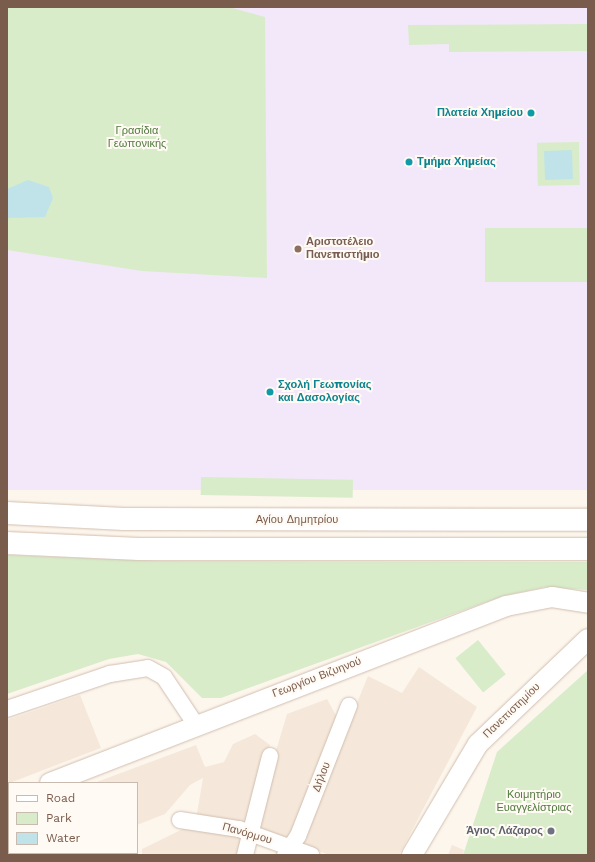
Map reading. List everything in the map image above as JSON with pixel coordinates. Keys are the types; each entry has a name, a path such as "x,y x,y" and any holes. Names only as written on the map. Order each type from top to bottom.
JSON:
{"main road":[{"name":"Αγίου Δημητρίου","path":"7,513 131,519 588,520"},
{"path":"7,543 139,549 588,549"}],"street":[{"name":"Γεωργίου Βιζυηνού","path":"53,782 196,725 518,602 560,597 588,603"},
{"name":"Πανεπιστημίου","path":"412,855 483,738 588,640"},
{"path":"7,709 110,674 148,668 164,677 196,725"},
{"name":"Δήλου","path":"288,851 349,706"},
{"path":"245,855 270,756"},
{"name":"Πανόρμου","path":"180,820 250,833 288,851 311,855"},
{"path":"426,855 431,825"}],"shaded area":[{"name":"Αριστοτέλειο Πανεπιστήμιο","path":"7,7 588,7 588,490 7,490"},
{"path":"419,667 477,707 399,855 329,855 300,844 368,676 402,693"},
{"path":"80,695 101,748 12,782 8,782 7,784 7,720"},
{"path":"327,699 339,721 293,842 252,831 287,714"},
{"path":"255,734 270,745 245,829 196,819 203,778 190,785 165,814 138,825 138,782 97,782 196,745 205,767 224,762 233,744"},
{"path":"191,825 244,832 238,855 142,855 142,849"},
{"path":"8,835 8,854 126,855 7,855"},
{"path":"452,845 464,850 463,855 448,855"}],"green space":[{"name":"Γρασίδια Γεωπονικής","path":"7,7 229,7 265,17 267,278 142,271 7,250"},
{"path":"588,24 588,51 449,52 449,44 409,45 408,25"},
{"path":"579,142 580,185 538,186 537,143"},
{"path":"485,228 588,228 588,282 485,282"},
{"path":"201,477 353,480 353,498 201,495"},
{"path":"7,555 159,561 588,562 588,590 545,587 503,596 221,698 202,698 166,662 138,654 109,659 7,694"},
{"path":"478,640 506,674 483,692 455,658"},
{"name":"Κοιμητήριο Ευαγγελίστριας","path":"588,670 588,855 463,855 497,752"}],"water":[{"path":"572,150 573,179 545,180 544,151"},
{"path":"28,180 49,187 53,198 45,217 7,218 7,189"}],"place":[{"name":"Πλατεία Χημείου","path":"531,113"},
{"name":"Τμήμα Χημείας","path":"409,162"},
{"name":"Αριστοτέλειο Πανεπιστήμιο","path":"298,249"},
{"name":"Σχολή Γεωπονίας και Δασολογίας","path":"270,392"},
{"name":"Άγιος Λάζαρος","path":"551,831"}]}
